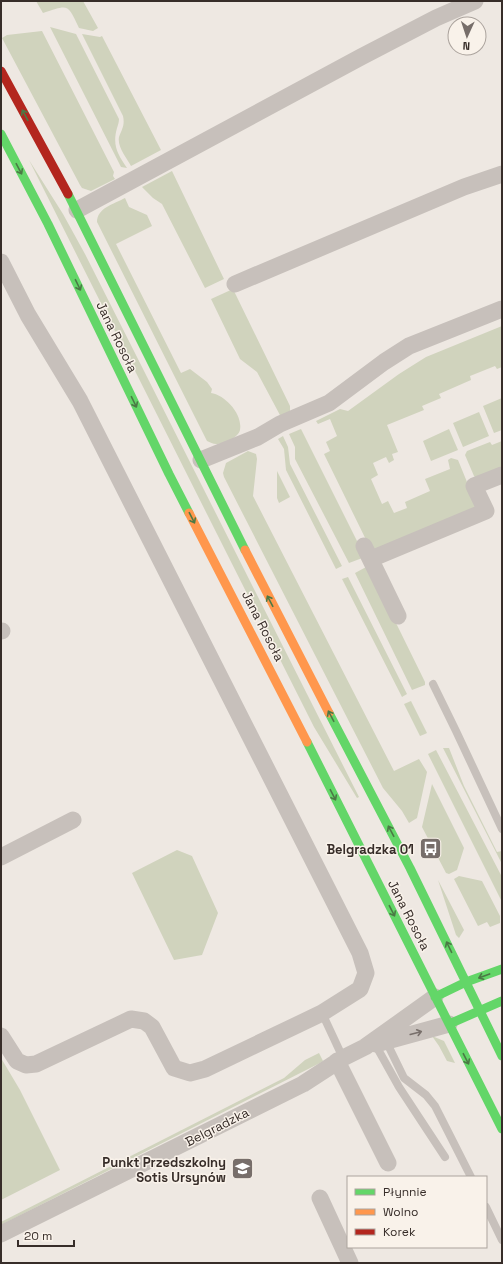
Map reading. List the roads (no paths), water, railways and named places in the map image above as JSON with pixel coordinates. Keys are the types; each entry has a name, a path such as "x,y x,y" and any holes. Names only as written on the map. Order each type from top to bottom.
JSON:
{"street":[{"path":"77,210 361,57 436,18 475,1"},
{"name":"Jana Rosoła","path":"1,71 77,210 264,588 410,868 502,1056"},
{"name":"Jana Rosoła","path":"1,134 48,224 169,474 248,625 502,1129"},
{"path":"234,284 464,187 502,174"},
{"path":"1,262 28,315 80,401 360,953 366,973 360,989 322,1013 205,1069 190,1073 174,1068 152,1028 144,1021 131,1019 36,1064 26,1065 17,1061 1,1036"},
{"path":"200,460 258,437 280,424 329,403 384,362 409,346 502,309"},
{"path":"398,616 368,552 486,511 474,486 502,475"},
{"path":"1,857 73,820"},
{"name":"Belgradzka","path":"375,1044 435,997 466,982 502,969"},
{"name":"Belgradzka","path":"1,1234 303,1084 340,1060 375,1044 449,1024 502,1001"},
{"path":"340,1060 388,1163"},
{"path":"320,1198 350,1263"}],"lane":[{"path":"432,684 502,829"},
{"path":"322,1013 340,1060"},
{"path":"375,1044 404,1078 426,1095 435,1106 470,1176"},
{"path":"375,1044 407,1100 445,1157"},
{"path":"407,1100 420,1091"},
{"path":"487,1210 502,1240"}],"place":[{"name":"Belgradzka 01","path":"430,849"},
{"name":"Punkt Przedszkolny Sotis Ursynów","path":"242,1169"}]}
